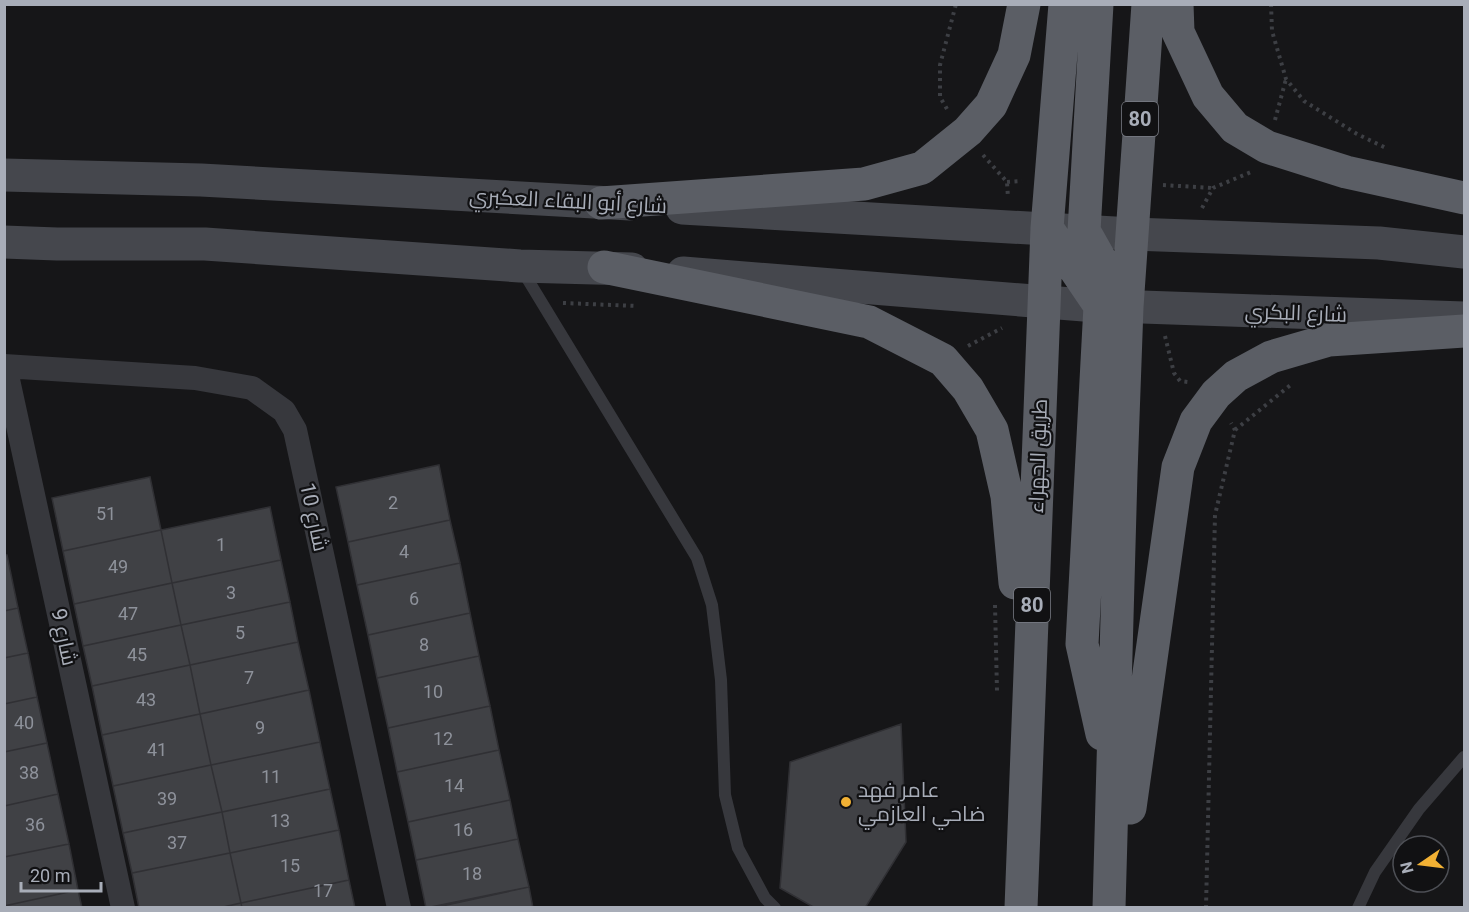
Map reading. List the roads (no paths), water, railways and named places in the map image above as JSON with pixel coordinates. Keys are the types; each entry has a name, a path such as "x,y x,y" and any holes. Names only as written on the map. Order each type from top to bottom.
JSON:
{"highway":[{"path":"601,203 864,184 922,168 968,131 991,105 1014,55 1024,4"},
{"name":"طريق الجهراء","path":"1021,908 1047,228 1065,4"},
{"path":"1096,4 1084,231 1114,306 1082,644 1112,782 1109,908"},
{"name":"80","path":"1114,306 1132,234 1148,4"},
{"path":"1177,4 1178,32 1198,75 1208,96 1235,128 1267,147 1346,172 1464,198"},
{"path":"1047,228 1114,306"},
{"path":"604,267 869,322 943,360 968,389 992,430 1007,496 1015,578 1023,827"},
{"path":"1115,908 1178,467 1196,421 1216,394 1236,376 1271,357 1329,340 1464,332"}],"main road":[{"name":"شارع أبو البقاء العكبري","path":"4,175 201,180 1132,234"},
{"path":"1132,234 1379,243 1464,252"},
{"path":"4,242 205,243 520,266 604,267 812,282 1008,300 1114,306"},
{"path":"4,254 57,244"},
{"name":"شارع البكري","path":"1114,306 1464,318"}],"street":[{"name":"شارع 9","path":"5,366 123,908"},
{"name":"شارع 10","path":"5,366 195,378 252,388 284,411 295,430 399,908"}],"lane":[{"path":"520,266 697,558 712,605 720,669 725,795 738,848 765,898 775,908"},
{"path":"1358,908 1375,872 1413,818 1464,757"}],"place":[{"name":"عامر فهد ضاحي العازمي","path":"846,802"}]}
